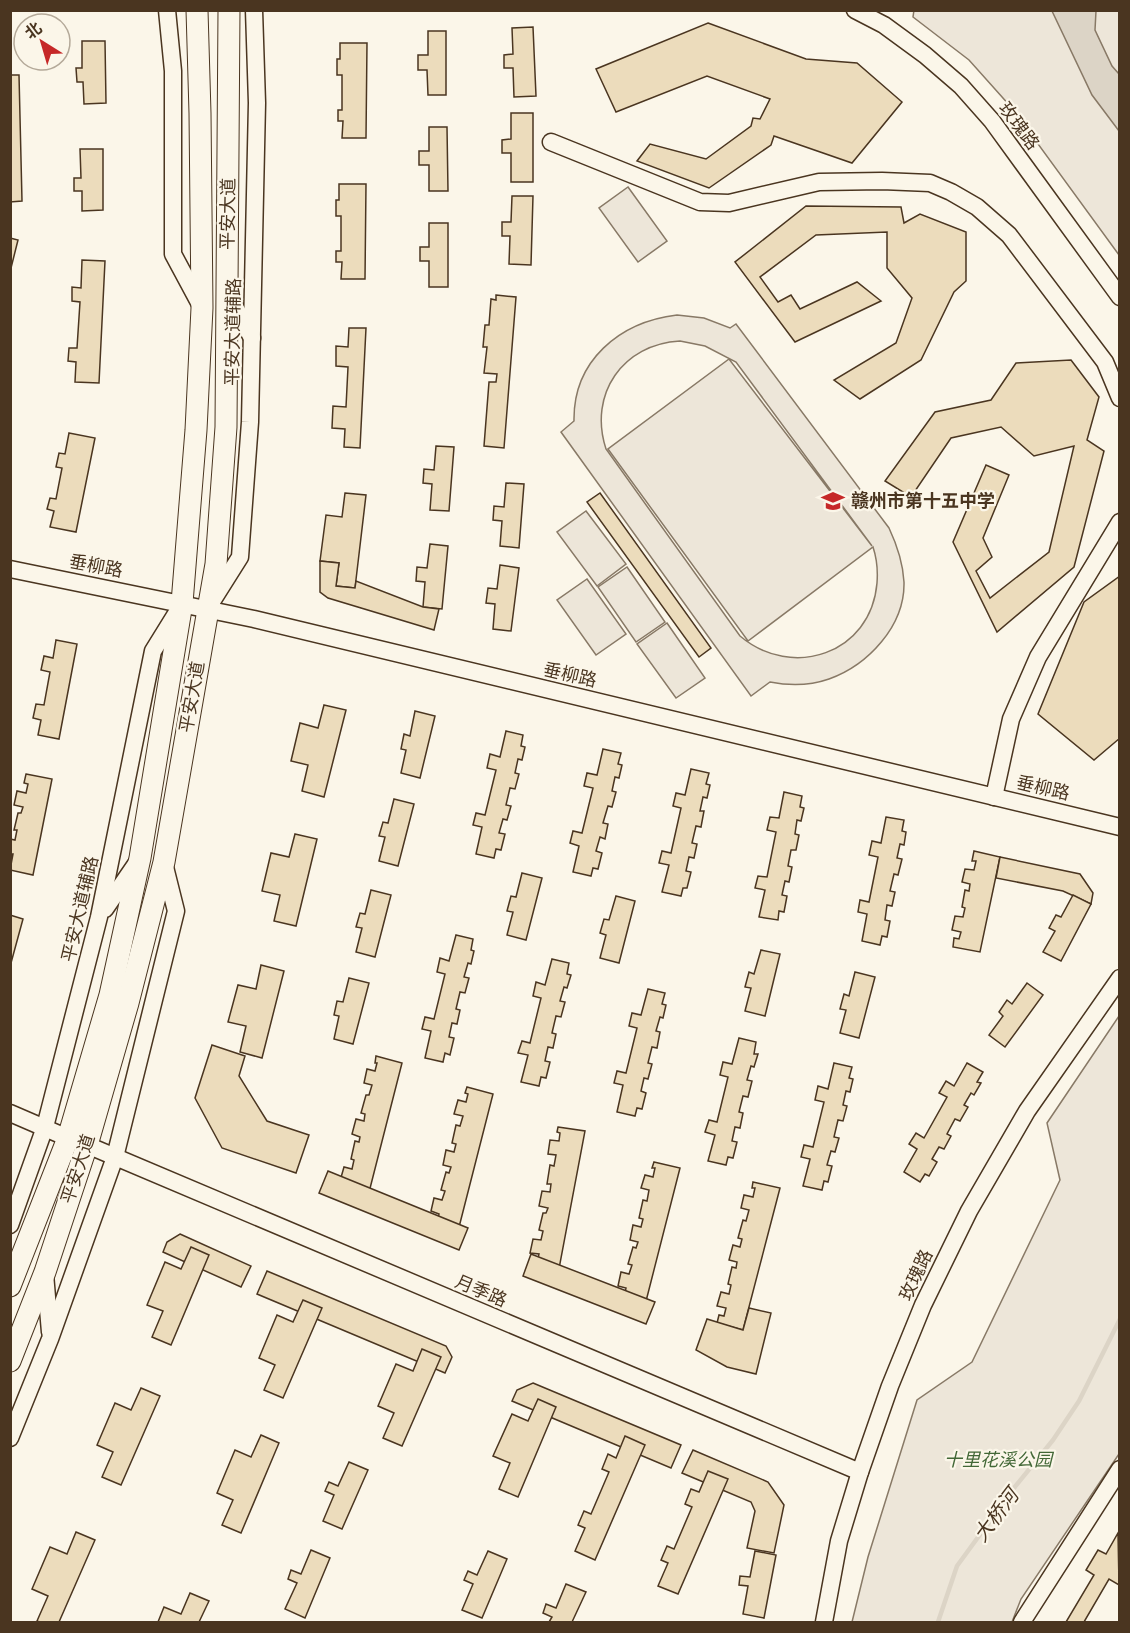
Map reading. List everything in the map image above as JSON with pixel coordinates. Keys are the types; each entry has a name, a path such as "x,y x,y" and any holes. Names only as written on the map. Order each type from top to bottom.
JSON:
{"main road":[{"name":"平安大道","path":"10,1361 45,1272 77,1142 140,858 182,603 196,430 202,309 198,21"},
{"name":"平安大道","path":"10,1286 77,1142 128,1003 164,862 217,563 226,427 230,21"}],"street":[{"name":"平安大道辅路","path":"167,10 173,71 173,254 202,309"},
{"path":"186,10 198,21"},
{"path":"230,21 239,10"},
{"name":"平安大道辅路","path":"208,609 240,557 250,422 257,103 254,10"},
{"name":"玫瑰路","path":"855,10 884,25 925,55 961,86 992,121 1119,297"},
{"path":"551,142 700,202 729,203 819,182 930,183 951,192 977,207 1009,235 1105,362 1119,398"},
{"path":"228,294 252,338"},
{"path":"994,797 1011,719 1038,657 1119,522"},
{"name":"垂柳路","path":"10,569 208,609 1119,827"},
{"name":"平安大道辅路","path":"10,1225 45,1127 99,917 153,651 182,603"},
{"path":"99,917 140,858"},
{"path":"10,1438 50,1339 115,1157 176,911 164,862"},
{"name":"玫瑰路","path":"824,1623 839,1542 860,1472 890,1386 923,1305 969,1210 1027,1111 1119,978"},
{"name":"月季路","path":"10,1113 860,1472"},
{"path":"45,1272 50,1339"},
{"path":"1022,1623 1119,1469"}],"green space":[{"path":"914,10 1119,11 1119,255 1011,107 969,60 913,17"},
{"path":"628,187 667,241 638,262 599,208"},
{"path":"677,315 704,318 730,328 736,324 889,528 899,554 904,582 903,598 898,614 882,642 870,654 843,673 807,684 792,685 770,682 751,696 561,432 574,421 576,400 582,380 591,363 603,348 636,326","holes":["680,341 705,346 736,362 872,546 729,359 608,449 748,641 740,636 606,449 602,429 602,409 606,391 627,362 642,351 660,344","873,547 877,583 872,607 860,627 845,643 826,653 805,657 783,656 761,649 748,641"]},
{"path":"586,511 626,564 597,586 557,532"},
{"path":"627,567 665,622 636,642 598,587"},
{"path":"587,579 626,634 596,655 557,600"},
{"path":"667,623 705,678 676,698 637,644"},
{"name":"十里花溪公园","path":"1119,1016 1119,1454 1021,1599 1012,1622 852,1622 868,1557 917,1400 972,1362 1060,1180 1047,1123"}],"shaded area":[{"path":"1052,11 1096,11 1095,30 1112,66 1119,74 1119,131 1092,95"}],"building":[{"path":"708,23 806,59 857,63 902,102 852,163 774,136 771,145 709,188 637,161 650,144 706,159 751,126 753,118 760,119 770,99 707,76 616,112 596,69"},
{"path":"533,27 536,96 514,97 513,68 504,68 504,55 513,54 512,28"},
{"path":"428,31 446,31 446,95 428,95 427,70 418,70 418,55 428,55"},
{"path":"82,41 105,41 106,103 84,104 83,82 77,82 76,68 82,68"},
{"path":"340,43 367,43 366,138 342,138 343,121 338,121 338,110 342,110 342,75 337,75"},
{"path":"10,75 19,75 22,201 10,202"},
{"path":"511,113 533,113 533,182 511,182 511,153 502,153 502,140 511,139"},
{"path":"429,127 447,127 448,191 429,191 429,165 419,165 419,151 429,151"},
{"path":"80,149 103,149 103,210 82,211 82,191 74,191 74,178 81,178"},
{"path":"339,184 366,184 365,279 341,279 342,262 336,262 336,251 341,251 341,216 336,216"},
{"path":"512,196 533,196 531,265 509,264 510,236 502,236 502,222 511,222"},
{"path":"806,206 901,207 904,223 920,214 966,232 966,281 954,292 921,360 860,399 834,380 896,343 912,298 887,268 887,232 816,235 760,277 778,302 791,295 800,309 857,282 881,301 795,342 735,262"},
{"path":"429,223 448,223 448,287 429,287 429,261 420,261 420,247 429,247"},
{"path":"10,238 18,240 10,272"},
{"path":"82,260 105,261 99,383 75,382 76,362 68,361 69,348 77,348 80,302 72,301 72,287 81,288"},
{"path":"496,295 516,297 504,448 484,446 489,382 496,382 497,374 484,373 487,347 483,347 485,325 489,325 491,299 496,300"},
{"path":"349,328 366,328 360,448 344,447 345,429 332,428 333,406 346,407 348,367 336,366 336,346 348,347"},
{"path":"1071,360 1099,397 1087,440 1104,451 1074,567 997,632 953,542 986,465 1009,475 983,538 992,557 976,571 990,598 1049,552 1074,446 1034,456 1001,427 951,438 911,497 885,481 935,412 991,400 1016,363"},
{"path":"69,433 95,438 76,532 50,527 54,511 47,509 50,498 56,499 62,468 56,467 59,453 65,454"},
{"path":"436,446 454,447 449,511 430,510 432,484 423,483 424,469 434,470"},
{"path":"506,483 524,484 519,548 500,546 502,521 493,520 494,506 504,507"},
{"path":"345,493 366,495 355,588 336,586 339,563 320,561 326,515 342,517"},
{"path":"600,493 711,648 699,657 587,502"},
{"path":"430,544 448,546 442,609 423,607 425,582 416,581 417,567 427,568"},
{"path":"320,561 339,563 336,586 355,588 356,581 423,607 439,609 434,630 328,598 320,592"},
{"path":"500,565 519,568 511,631 493,629 495,604 486,603 488,588 497,589"},
{"path":"1120,576 1120,738 1094,760 1038,714 1084,602"},
{"path":"56,640 77,644 59,739 38,735 41,720 33,718 36,704 44,705 50,672 41,670 44,656 53,658"},
{"path":"324,705 346,710 324,797 302,791 308,765 291,761 300,723 318,728"},
{"path":"415,711 435,716 420,778 401,773 406,750 401,749 404,734 410,736"},
{"path":"506,731 523,735 521,746 525,747 522,760 518,759 515,773 519,774 515,789 510,788 506,805 511,806 507,820 503,819 499,833 505,834 501,850 496,849 494,858 476,854 482,827 473,825 476,813 485,815 496,770 487,768 490,754 500,757"},
{"path":"603,749 621,753 618,764 622,765 619,778 615,777 612,791 616,792 612,807 608,806 603,823 608,824 605,839 600,837 596,851 602,853 598,869 593,868 591,876 573,872 579,846 570,843 573,831 582,833 593,788 584,786 587,773 597,775"},
{"path":"691,769 709,773 706,784 710,785 707,798 703,797 700,811 704,811 701,827 696,826 692,843 697,844 694,858 689,857 686,871 691,872 687,888 683,888 681,896 662,892 669,865 659,863 662,851 671,853 681,808 673,806 676,793 685,795"},
{"path":"26,774 52,779 33,875 10,870 13,854 10,854 10,839 15,840 17,830 14,830 18,813 21,813 23,807 14,805 17,791 26,793 28,784 24,783"},
{"path":"784,792 802,796 800,807 804,808 801,821 797,820 795,834 799,835 796,850 791,850 788,866 792,867 789,882 785,881 782,895 787,896 784,912 779,911 778,920 759,917 765,890 755,888 758,876 767,877 776,832 767,830 770,817 779,818"},
{"path":"394,799 414,804 398,866 379,861 385,837 379,836 383,822 388,823"},
{"path":"886,817 904,820 902,831 906,832 904,845 900,844 897,858 902,859 898,875 894,874 890,891 895,892 892,906 887,905 885,920 890,921 887,937 882,936 880,945 862,941 867,914 858,912 860,900 869,902 878,857 869,855 872,841 881,843"},
{"path":"295,834 317,839 296,926 274,921 280,895 262,891 271,853 289,857"},
{"path":"974,851 1000,857 980,952 953,947 954,938 959,939 961,932 952,930 955,916 963,917 965,890 969,891 970,884 962,882 965,869 974,870 976,861 972,861"},
{"path":"1000,857 1080,874 1093,893 1091,904 1063,891 996,878"},
{"path":"522,873 542,878 526,940 507,935 513,912 507,911 511,896 516,897"},
{"path":"371,890 391,895 375,957 356,952 362,928 356,927 360,913 365,914"},
{"path":"1073,895 1091,904 1061,961 1043,952 1055,931 1049,928 1056,915 1061,917"},
{"path":"616,896 635,901 619,963 600,958 606,935 600,933 604,919 609,920"},
{"path":"10,915 23,919 11,963 10,963"},
{"path":"456,935 473,939 471,950 474,951 471,964 468,963 464,977 469,978 465,993 460,992 456,1009 460,1010 457,1024 452,1023 449,1037 454,1038 450,1055 445,1053 443,1062 425,1058 431,1031 422,1029 425,1017 434,1019 445,974 437,972 440,958 449,961"},
{"path":"761,950 780,954 765,1016 745,1011 751,988 745,987 749,972 754,974"},
{"path":"552,959 569,963 567,974 571,975 560,1001 565,1002 561,1017 556,1016 552,1033 556,1034 553,1048 548,1047 545,1061 550,1062 546,1078 541,1077 539,1086 521,1082 528,1055 518,1053 522,1041 530,1043 541,998 533,996 536,982 545,985"},
{"path":"261,965 284,971 262,1058 240,1052 246,1026 228,1022 238,985 256,989"},
{"path":"855,972 875,977 859,1038 840,1033 846,1010 840,1009 844,994 849,996"},
{"path":"349,978 369,983 353,1044 334,1039 339,1016 334,1015 337,1001 343,1002"},
{"path":"1027,983 1043,995 1005,1047 989,1035 1003,1016 999,1012 1007,1000 1012,1004"},
{"path":"648,989 665,993 662,1004 666,1005 663,1018 660,1017 656,1031 660,1032 657,1048 652,1047 648,1063 652,1064 648,1079 644,1078 641,1091 646,1093 642,1109 637,1108 635,1116 617,1112 623,1085 614,1083 617,1071 626,1073 637,1028 629,1026 632,1013 641,1015"},
{"path":"739,1038 756,1042 754,1054 758,1054 747,1080 752,1081 748,1097 743,1096 739,1112 743,1113 740,1128 735,1127 732,1141 737,1142 733,1158 728,1157 726,1165 708,1161 715,1135 705,1132 709,1120 717,1122 728,1077 720,1075 723,1062 732,1064"},
{"path":"212,1045 245,1056 239,1076 267,1121 309,1135 296,1173 222,1148 195,1098"},
{"path":"376,1056 402,1063 366,1204 340,1197 342,1190 347,1191 349,1183 340,1181 344,1167 352,1169 354,1160 351,1159 355,1141 359,1142 360,1137 352,1134 356,1119 364,1121 365,1114 361,1113 366,1095 369,1095 372,1085 364,1083 367,1069 375,1071"},
{"path":"834,1063 852,1067 849,1078 853,1079 850,1092 846,1091 843,1105 847,1106 843,1121 838,1120 834,1137 839,1138 835,1152 831,1151 827,1165 832,1166 828,1182 824,1181 822,1190 803,1186 810,1159 801,1157 804,1145 813,1147 824,1102 815,1100 818,1086 828,1089"},
{"path":"967,1063 983,1072 977,1082 981,1083 964,1105 968,1107 960,1121 955,1119 947,1134 951,1136 944,1149 939,1147 932,1159 937,1162 929,1176 925,1174 920,1182 904,1172 917,1149 909,1144 916,1133 924,1138 947,1097 939,1093 946,1081 954,1086"},
{"path":"467,1087 493,1094 457,1235 431,1228 432,1221 437,1222 439,1214 431,1211 434,1198 442,1200 445,1191 441,1190 446,1172 449,1173 451,1167 443,1165 446,1150 454,1152 456,1144 452,1143 456,1125 460,1126 463,1116 454,1114 458,1100 466,1102"},
{"path":"558,1127 585,1131 558,1274 531,1269 533,1262 537,1263 539,1254 530,1253 533,1239 541,1240 543,1231 539,1230 543,1213 546,1213 548,1208 539,1206 542,1191 550,1192 551,1184 547,1184 550,1165 554,1166 556,1155 548,1154 550,1140 559,1141"},
{"path":"654,1162 680,1168 644,1309 618,1303 620,1295 624,1297 626,1288 618,1286 621,1272 629,1274 632,1265 628,1264 633,1247 636,1248 638,1242 630,1240 633,1225 641,1227 643,1219 639,1218 643,1200 647,1201 649,1190 641,1188 645,1175 653,1177"},
{"path":"328,1171 468,1228 459,1250 319,1193"},
{"path":"753,1182 780,1188 743,1330 717,1323 719,1315 724,1316 726,1308 717,1306 721,1292 729,1294 731,1285 728,1284 732,1267 736,1268 737,1262 729,1260 733,1245 740,1247 742,1239 738,1238 743,1220 746,1221 749,1210 741,1208 744,1195 753,1197 755,1188 752,1188"},
{"path":"180,1234 251,1266 241,1287 163,1252 167,1242"},
{"path":"191,1247 209,1255 171,1345 152,1337 163,1311 147,1305 165,1262 181,1269"},
{"path":"531,1254 655,1302 646,1324 523,1276"},
{"path":"267,1271 446,1346 452,1357 445,1373 257,1294"},
{"path":"303,1300 322,1308 283,1398 264,1390 275,1365 259,1358 277,1315 293,1322"},
{"path":"749,1308 771,1313 756,1374 727,1367 696,1350 707,1319 743,1330"},
{"path":"422,1349 441,1357 402,1446 383,1438 394,1413 378,1406 396,1364 413,1371"},
{"path":"533,1383 681,1445 671,1468 512,1401 517,1390"},
{"path":"141,1388 160,1396 121,1485 102,1477 113,1452 97,1445 115,1403 131,1410"},
{"path":"538,1399 556,1407 518,1497 499,1489 510,1463 493,1456 512,1414 528,1421"},
{"path":"261,1435 279,1443 241,1533 222,1525 233,1500 217,1493 235,1450 251,1457"},
{"path":"625,1436 645,1445 595,1560 575,1551 585,1528 578,1525 584,1511 591,1514 609,1472 602,1469 608,1454 616,1458"},
{"path":"693,1450 768,1482 784,1505 774,1553 747,1548 755,1511 751,1502 682,1473"},
{"path":"349,1462 368,1470 342,1529 323,1521 334,1495 325,1491 329,1482 338,1486"},
{"path":"708,1471 728,1479 678,1594 658,1586 668,1563 661,1560 667,1546 674,1549 692,1507 685,1504 691,1489 699,1492"},
{"path":"76,1532 95,1540 59,1622 37,1621 48,1596 32,1589 50,1547 67,1554"},
{"path":"1118,1533 1119,1585 1109,1579 1084,1622 1066,1622 1094,1575 1086,1570 1098,1550 1106,1554"},
{"path":"311,1550 330,1558 305,1618 285,1609 297,1583 288,1579 291,1570 301,1574"},
{"path":"488,1551 507,1559 482,1618 462,1610 473,1584 464,1580 468,1571 477,1575"},
{"path":"755,1551 776,1555 764,1618 743,1614 748,1586 739,1585 740,1576 750,1577"},
{"path":"566,1584 586,1592 572,1622 549,1622 552,1617 543,1613 546,1604 556,1608"},
{"path":"190,1593 209,1601 199,1622 158,1622 164,1607 181,1614"}],"waterway":[{"name":"大桥河","path":"938,1622 957,1566 1014,1488 1053,1440 1079,1401 1120,1319"}],"place":[{"name":"赣州市第十五中学","path":"833,501"}]}
